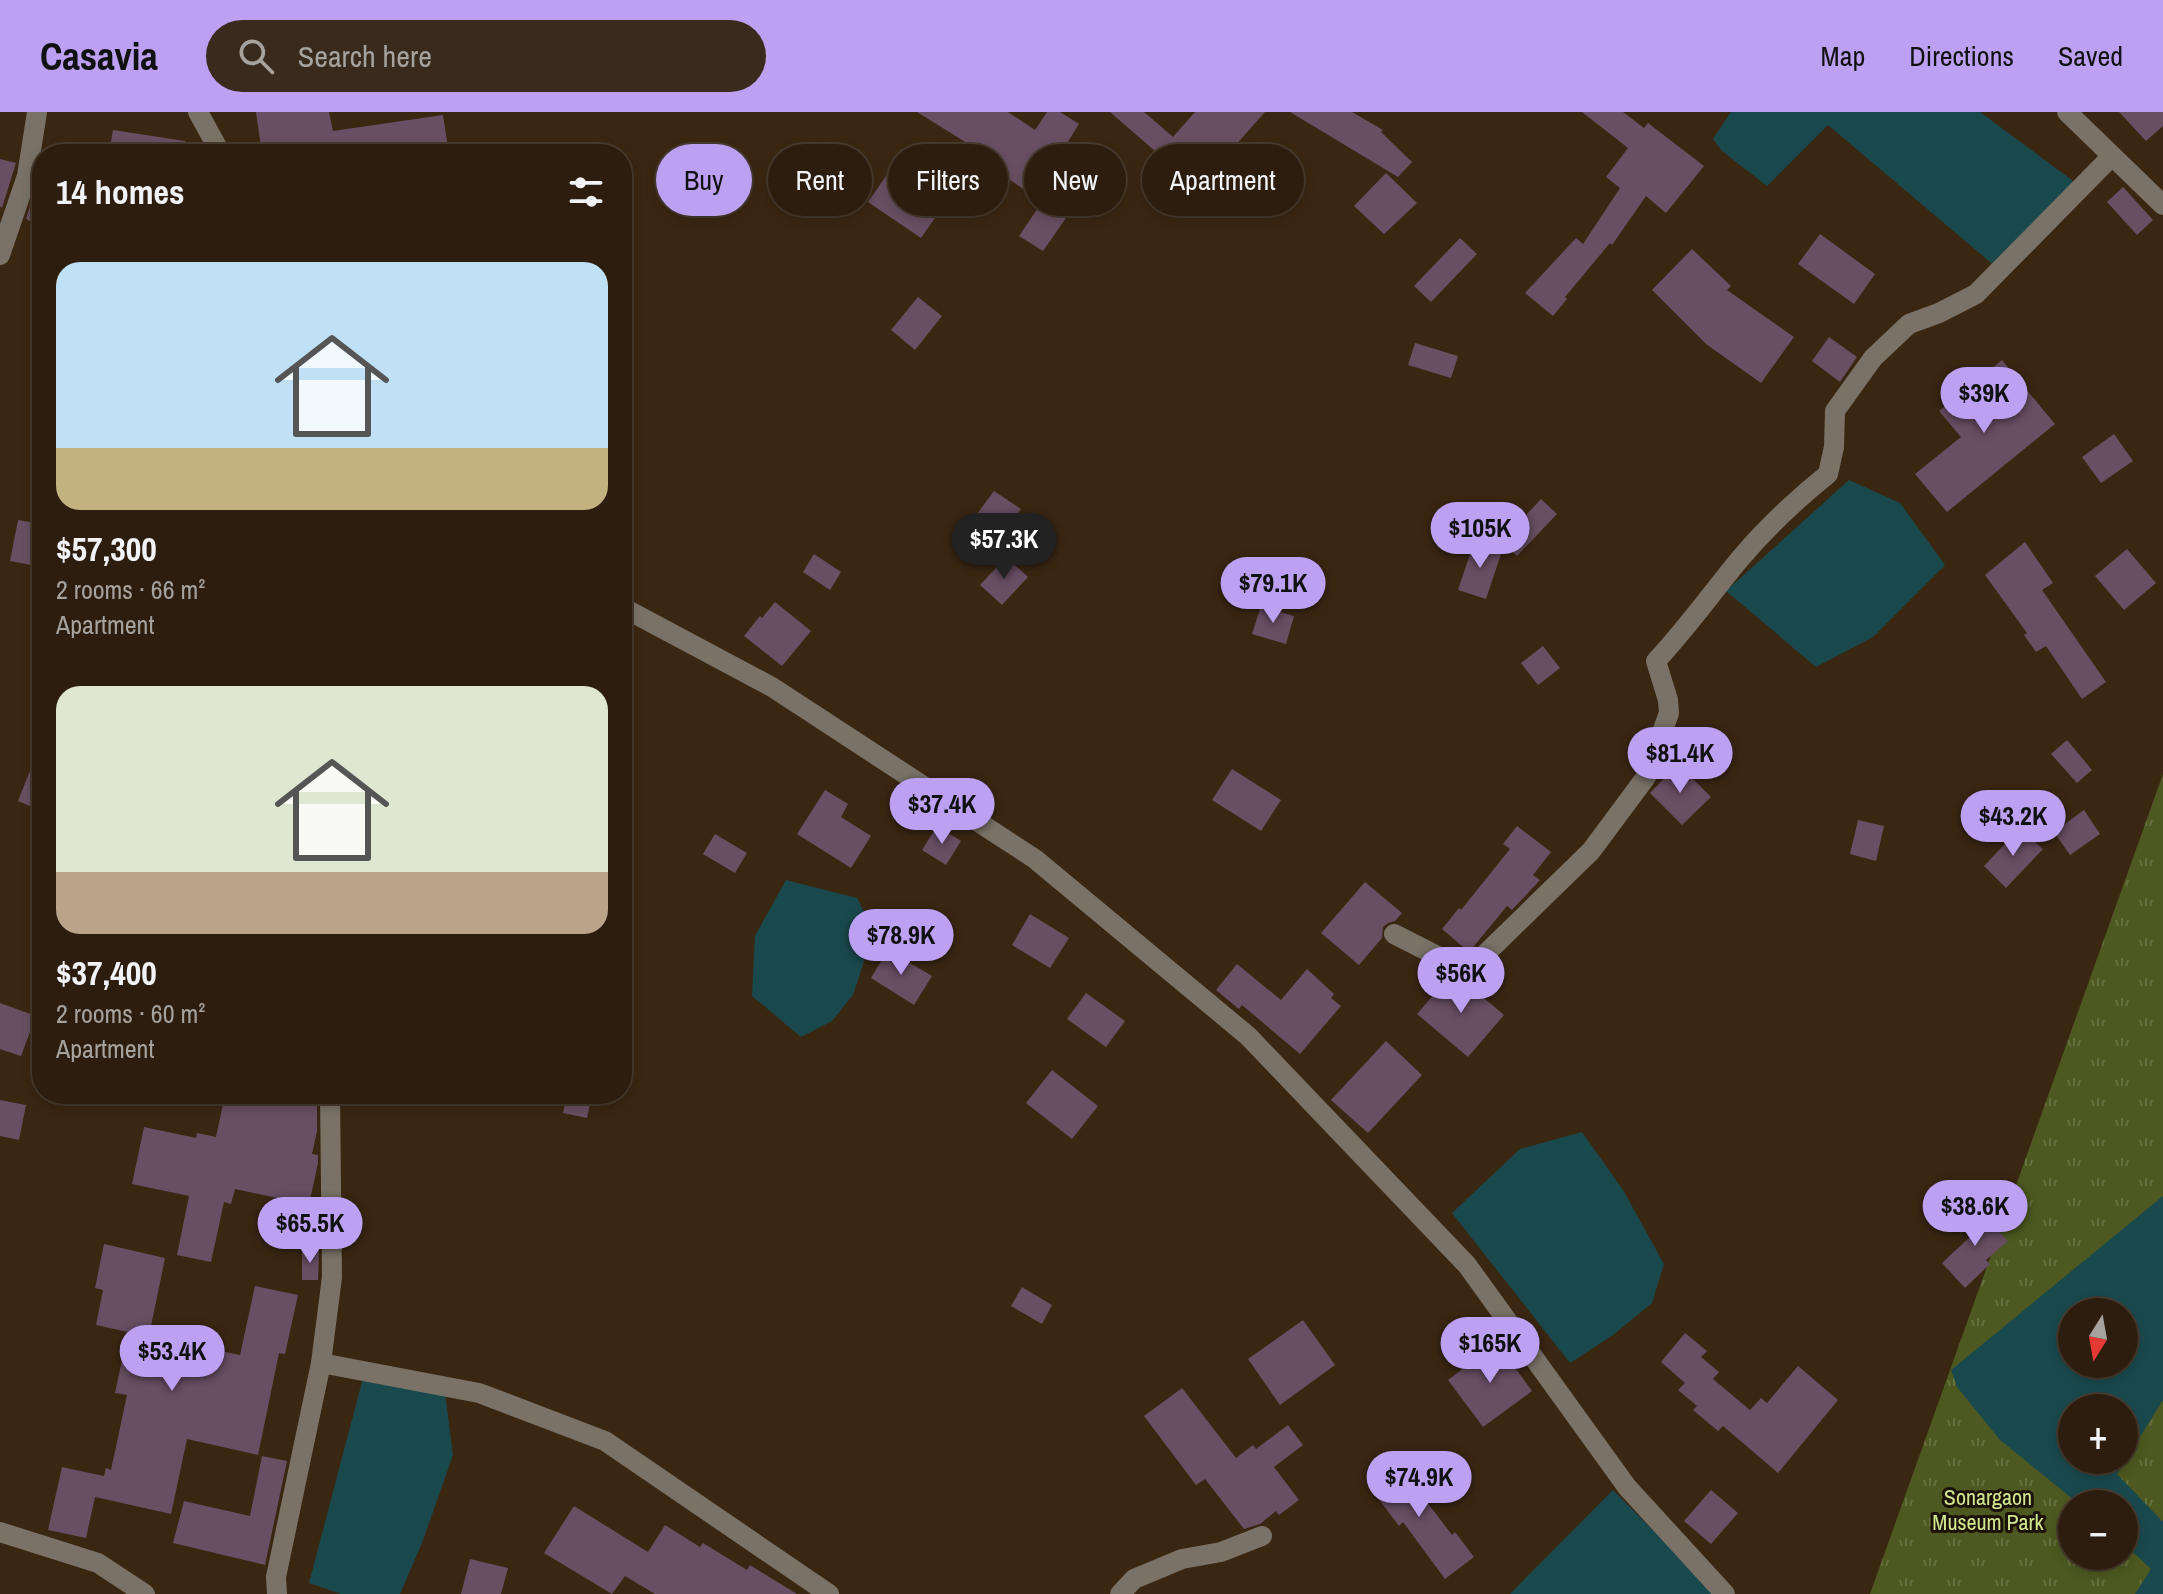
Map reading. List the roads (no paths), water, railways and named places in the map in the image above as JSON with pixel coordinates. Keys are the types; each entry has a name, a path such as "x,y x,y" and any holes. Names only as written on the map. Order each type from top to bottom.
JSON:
{"street":[{"path":"0,255 27,176 37,112"},
{"path":"198,112 216,144"},
{"path":"2067,112 2163,205"},
{"path":"1394,934 1461,968 1472,967 1591,851 1646,777 1669,713 1656,661 1686,629 1740,559 1828,474 1834,447 1835,411 1873,358 1909,324 1976,294 2112,156"},
{"path":"632,612 772,687 1035,859 1248,1036 1467,1265 1627,1487 1725,1594"},
{"path":"277,1594 276,1577 321,1363 332,1277 330,1104"},
{"path":"321,1363 479,1393 605,1441 829,1594"},
{"path":"0,1532 98,1563 145,1594"},
{"path":"1120,1594 1134,1579 1182,1559 1221,1552 1262,1536"}],"water":[{"path":"1731,112 1980,112 2077,184 1996,267 1828,125 1767,186 1722,151 1713,139"},
{"path":"1849,480 1900,503 1945,565 1873,637 1816,667 1726,591"},
{"path":"786,880 857,898 874,931 853,995 832,1021 801,1037 752,996 755,936"},
{"path":"1582,1132 1623,1190 1664,1264 1652,1303 1613,1335 1570,1363 1452,1213 1520,1149"},
{"path":"2163,1196 2163,1400 2138,1440 2138,1394 2058,1394 2058,1474 2117,1474 2132,1490 2062,1490 2000,1440 1957,1387 1951,1370"},
{"path":"363,1378 445,1393 453,1455 400,1594 341,1594 309,1583"},
{"path":"1613,1490 1716,1594 1510,1594"},
{"path":"2138,1496 2163,1522 2163,1594 2135,1594 2151,1569 2138,1557"}],"park label":[{"name":"Sonargaon Museum Park","path":"1988,1510"}]}
